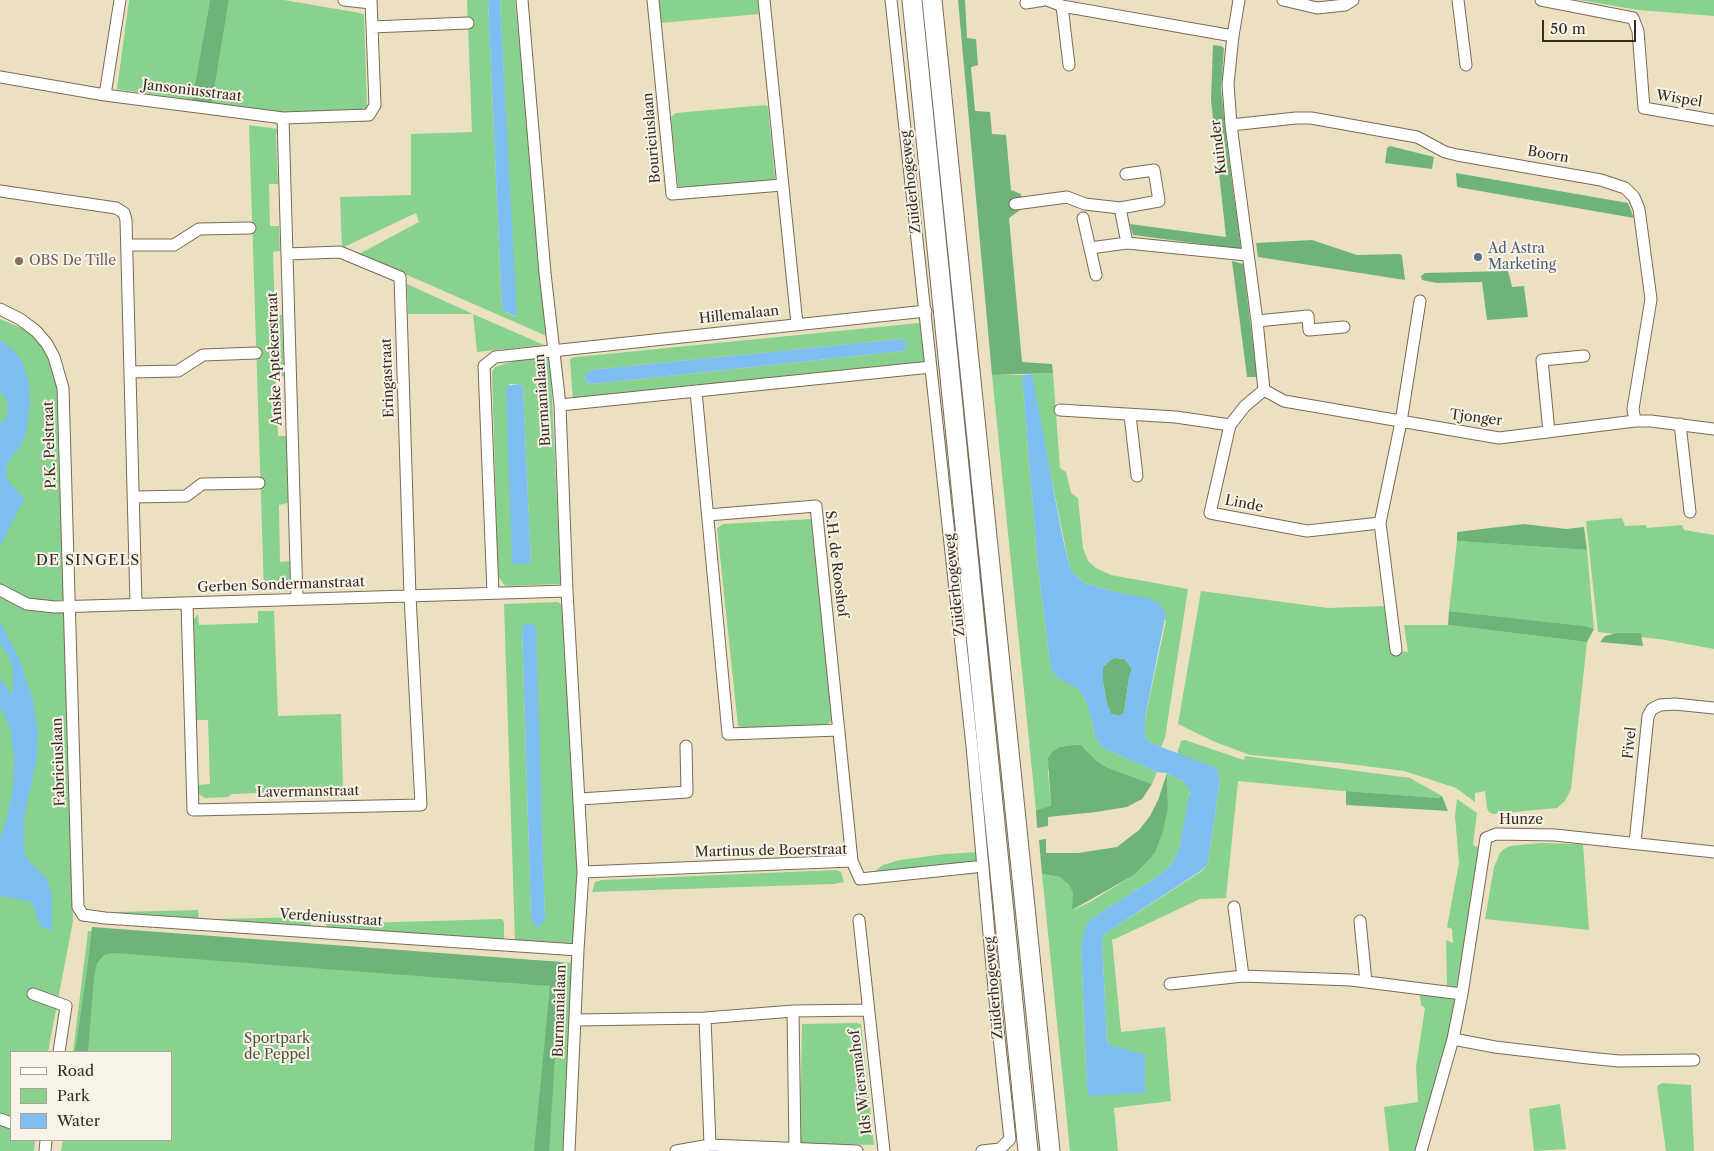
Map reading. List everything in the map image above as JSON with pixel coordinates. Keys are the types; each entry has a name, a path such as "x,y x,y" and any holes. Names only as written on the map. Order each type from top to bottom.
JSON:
{"main road":[{"name":"Zuiderhogeweg","path":"912,0 1028,1151"},
{"path":"932,0 1050,1151"}],"street":[{"path":"105,95 120,0"},
{"path":"344,0 371,1 372,27 468,23"},
{"name":"Burmanialaan","path":"522,0 545,273 560,405 567,591 583,872 569,1151"},
{"name":"Bouriciuslaan","path":"653,0 672,194 782,185"},
{"path":"764,0 797,324"},
{"name":"Zuiderhogeweg","path":"891,0 977,793 995,1000 1010,1139 1000,1149 982,1151"},
{"path":"1026,3 1045,0 1062,6 1233,36"},
{"name":"Kuinder","path":"1239,0 1228,84 1231,125 1257,321 1264,390"},
{"path":"1283,0 1317,8 1345,5 1353,0"},
{"path":"1458,0 1466,65"},
{"name":"Wispel","path":"1542,0 1633,18 1638,31 1644,108 1714,120"},
{"path":"1062,6 1069,66"},
{"name":"Jansoniusstraat","path":"0,77 105,95 283,118 369,115 375,105 372,27"},
{"name":"Anske Aptekerstraat","path":"283,118 297,600"},
{"name":"Boorn","path":"1231,125 1311,118 1416,137 1444,152 1601,180 1625,188 1634,197 1639,209 1651,299 1634,409 1636,421"},
{"path":"1015,204 1067,197 1085,204 1120,208 1159,201 1154,170 1126,174"},
{"path":"0,191 116,208 124,213 127,245 136,604"},
{"path":"1120,208 1127,243"},
{"path":"1083,218 1096,275"},
{"path":"127,245 174,244 200,229 250,228"},
{"path":"1090,248 1127,243 1248,255"},
{"name":"Eringastraat","path":"287,254 340,252 400,277 410,596"},
{"path":"1396,650 1380,523 1401,422 1420,301"},
{"name":"P.K. Pelstraat","path":"0,309 20,319 36,331 47,344 60,373 63,388 70,607"},
{"name":"Hillemalaan","path":"554,350 926,311"},
{"path":"1257,321 1308,316 1309,330 1344,327"},
{"path":"493,593 484,366 495,357 554,350"},
{"path":"130,372 178,371 203,355 256,353"},
{"path":"1549,432 1542,360 1584,356"},
{"path":"560,405 931,366"},
{"name":"Tjonger","path":"1264,390 1284,401 1499,438 1636,421 1680,424 1714,429"},
{"name":"Linde","path":"1264,390 1245,406 1230,425 1210,513 1307,531 1380,523"},
{"path":"696,391 728,734 839,730"},
{"path":"1060,410 1176,417 1230,425"},
{"path":"1130,415 1137,476"},
{"path":"1680,424 1690,512"},
{"path":"134,497 186,496 202,484 259,483"},
{"name":"S.H. de Rooshof","path":"708,515 816,506 852,861"},
{"name":"Gerben Sondermanstraat","path":"0,590 27,604 47,607 567,591"},
{"name":"Lavermanstraat","path":"186,603 193,810 421,805 410,596"},
{"name":"Fabriciuslaan","path":"70,607 78,907 83,915"},
{"name":"Fivel","path":"1635,843 1648,716 1652,710 1660,705 1675,704 1714,708"},
{"path":"580,799 687,792 686,746"},
{"name":"Hunze","path":"1421,1151 1453,1039 1462,994 1486,838 1496,834 1555,835 1714,852"},
{"name":"Martinus de Boerstraat","path":"583,872 852,861 860,879 974,867"},
{"path":"1234,907 1243,976"},
{"name":"Verdeniusstraat","path":"83,915 578,950"},
{"name":"Ids Wiersmahof","path":"859,920 884,1151"},
{"path":"1360,921 1366,982"},
{"path":"1170,984 1243,976 1351,980 1462,994"},
{"path":"33,994 66,1006 59,1051"},
{"name":"Ids Wiersmahof","path":"576,1020 705,1018 793,1011 868,1010"},
{"path":"793,1011 794,1148"},
{"path":"705,1018 710,1145"},
{"path":"1453,1039 1495,1047 1619,1061 1694,1060"},
{"name":"Ids Wiersmahof","path":"676,1151 710,1145 857,1151"}],"green space":[{"path":"129,0 210,0 192,100 117,89"},
{"path":"210,0 229,0 212,103 192,100"},
{"path":"229,0 284,0 364,15 367,107 365,110 288,113 212,103"},
{"path":"467,0 488,0 502,310 516,317 500,0 515,0 549,337 359,254 419,222 416,213 342,248 340,197 411,195 411,134 472,132"},
{"path":"659,0 758,0 759,14 661,23"},
{"path":"958,0 965,0 967,38 976,39 978,65 971,67 975,111 990,112 992,134 1006,135 1011,190 1021,194 1023,208 1009,218 1022,362 1052,364 1053,373 992,375"},
{"path":"1579,0 1714,0 1714,16 1638,10"},
{"path":"1213,45 1224,48 1221,89 1241,249 1133,235 1130,224 1226,237 1211,100"},
{"path":"766,105 768,107 775,178 771,182 681,189 678,185 671,117 676,113"},
{"path":"249,125 278,129 276,135 278,184 269,184 270,226 279,226 280,251 273,252 275,315 282,315 284,376 275,377 278,436 286,436 288,503 279,505 280,562 290,561 289,591 264,591"},
{"path":"1390,146 1434,157 1432,169 1385,163 1387,148"},
{"path":"1456,173 1628,203 1634,218 1457,187"},
{"path":"1312,240 1357,255 1400,254 1402,256 1405,280 1258,257 1256,243"},
{"path":"1232,261 1243,264 1257,377 1247,377"},
{"path":"1508,271 1512,287 1524,286 1528,317 1487,320 1482,282 1437,283 1422,280 1421,276 1425,273"},
{"path":"407,284 473,314 408,314"},
{"path":"473,314 544,345 477,352"},
{"name":"DE SINGELS","path":"0,319 26,330 43,346 52,363 58,385 73,921 48,1051 10,1051 10,1141 35,1141 34,1151 0,1151"},
{"path":"919,323 923,325 926,365 573,401 570,359","holes":["902,339 906,348 903,351 592,384 587,383 585,376 590,370"]},
{"path":"550,358 561,583 559,584 505,586 498,576 492,372 495,367 520,359","holes":["509,384 522,385 523,388 531,564 513,564"]},
{"path":"1053,373 1060,468 1066,472 1071,493 1078,498 1083,548 1088,561 1096,568 1111,575 1188,589 1165,738 1161,747 1150,742 1145,737 1145,719 1166,620 1115,592 1084,583 1075,575 1069,565 1032,383 1032,374"},
{"path":"992,375 1022,375 1038,568 1051,669 1059,679 1077,687 1085,699 1095,737 1103,748 1157,772 1152,784 1106,767 1081,745 1059,747 1053,751 1048,772 1051,807 1036,810"},
{"path":"1622,518 1625,526 1646,525 1647,528 1682,525 1684,530 1714,535 1714,649 1666,640 1598,632 1586,521"},
{"path":"811,519 832,720 827,725 745,728 738,726 717,528 723,524"},
{"path":"1524,524 1566,529 1584,527 1587,550 1457,541 1457,532"},
{"path":"1457,541 1587,550 1594,629 1585,626 1449,611"},
{"path":"1201,591 1328,608 1385,606 1392,651 1408,652 1404,625 1448,625 1587,642 1571,789 1565,801 1557,808 1493,814 1487,808 1485,791 1475,793 1475,802 1456,788 1404,771 1250,755 1215,742 1178,724"},
{"path":"558,602 563,606 577,871 573,943 515,941 504,604","holes":["522,627 540,777 545,919 535,926 531,918"]},
{"path":"258,611 274,611 278,716 341,714 343,790 232,794 228,797 205,798 197,791 197,785 210,784 208,720 195,720 194,619 198,614 199,625 258,623"},
{"path":"1449,611 1585,626 1594,629 1587,642 1448,625"},
{"path":"1617,633 1641,633 1643,646 1600,642 1605,636"},
{"path":"1115,658 1125,659 1132,669 1124,713 1119,716 1111,714 1107,705 1103,682 1103,667"},
{"path":"1185,740 1244,760 1245,756 1410,778 1442,796 1438,798 1238,781 1226,898 1200,899 1112,939 1121,1032 1165,1027 1171,1101 1114,1108 1118,1151 1070,1151 1042,874 1060,877 1069,885 1073,893 1073,910 1090,902 1134,875 1168,808 1167,773 1183,781 1189,788 1190,798 1179,849 1171,865 1157,877 1092,918 1081,945 1087,1090 1089,1096 1143,1054 1118,1049 1109,1045 1107,1040 1103,935 1202,871 1208,863 1220,780 1217,768 1177,754 1181,741"},
{"path":"1081,745 1106,767 1152,784 1142,799 1127,807 1048,817 1048,826 1037,828 1036,810 1051,806 1048,758 1059,747"},
{"path":"1167,773 1168,808 1163,831 1155,853 1134,875 1072,910 1073,893 1069,885 1060,877 1042,874 1039,840 1046,839 1046,853 1078,853 1117,847 1139,830 1150,816 1158,800"},
{"path":"1346,791 1438,798 1442,796 1448,811 1346,805"},
{"path":"1457,799 1477,813 1473,845 1478,847 1478,854 1476,879 1456,988 1447,988 1446,940 1453,943 1452,929 1447,927 1459,863 1455,816"},
{"path":"1539,843 1583,844 1589,930 1485,919 1494,867 1500,853 1510,846"},
{"path":"979,852 980,865 871,876 883,865 900,860"},
{"path":"836,870 841,872 844,882 834,884 592,892 595,882 602,880"},
{"path":"198,910 199,920 118,914 118,912"},
{"path":"308,917 312,928 216,921 217,919"},
{"path":"502,919 504,922 504,941 327,929 326,924"},
{"path":"92,927 561,962 549,1151 534,1151 550,986 115,953 104,955 97,963 94,977 88,1051 75,1051"},
{"name":"Sportpark de Peppel","path":"88,931 576,963 563,1151 61,1151 63,1141 172,1141 172,1051 73,1051"},
{"path":"1419,989 1462,994 1424,1151 1389,1151 1384,1107 1418,1102 1416,1067 1425,1008 1421,1005"},
{"path":"802,1024 861,1024 874,1145 800,1143"},
{"path":"1662,1083 1691,1085 1694,1151 1666,1151 1657,1086"},
{"path":"1560,1104 1566,1149 1534,1151 1529,1109"}],"water":[{"path":"488,0 500,0 517,317 502,310"},
{"path":"902,339 907,344 903,351 592,384 587,383 585,375 590,370"},
{"path":"0,340 12,349 22,361 29,383 30,405 26,433 21,446 9,460 6,468 6,475 10,483 24,499 0,546 0,424 7,416 8,407 4,395 0,391"},
{"path":"1032,374 1061,530 1069,565 1075,575 1084,583 1115,592 1152,599 1166,613 1145,718 1145,737 1150,742 1161,747 1217,768 1220,780 1208,863 1202,870 1103,935 1107,1040 1109,1045 1145,1056 1145,1093 1089,1096 1087,1090 1081,945 1086,926 1092,918 1157,877 1171,865 1179,849 1190,792 1183,781 1167,773 1157,772 1103,748 1095,737 1085,699 1077,688 1059,679 1051,669 1038,568 1022,375","holes":["1115,658 1125,659 1132,669 1124,713 1119,716 1111,714 1107,705 1103,682 1103,667"]},
{"path":"522,385 523,388 531,564 512,564 506,386"},
{"path":"0,622 19,658 33,700 38,733 37,757 24,818 24,850 27,859 48,880 52,897 52,931 40,926 34,907 29,901 0,896 0,839 7,818 13,788 14,761 11,730 0,706 0,679 13,695 13,671 10,659 0,643"},
{"path":"526,624 533,624 536,628 545,919 541,926 535,927 531,918 522,627"}],"place":[{"name":"Ad Astra Marketing","path":"1478,257"},
{"name":"OBS De Tille","path":"19,261"}],"district":[{"name":"DE SINGELS","path":"88,561"}]}
